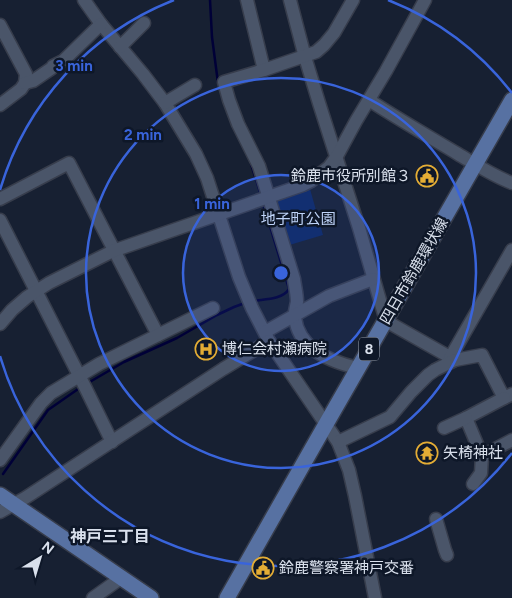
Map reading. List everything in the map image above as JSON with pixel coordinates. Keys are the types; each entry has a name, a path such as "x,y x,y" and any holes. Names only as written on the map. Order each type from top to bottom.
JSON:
{"main road":[{"name":"四日市鈴鹿環状線","path":"227,598 512,100"},
{"path":"0,495 150,598"}],"street":[{"path":"84,0 165,103 196,154 207,178 250,302 267,337 338,442 349,470 374,598"},
{"path":"247,0 264,70"},
{"path":"290,0 318,103 386,321 452,359 482,355 508,396 444,428"},
{"path":"352,0 328,41 320,50 305,57 224,82 238,124 259,166 264,185 264,198 294,279 297,304 294,315 296,325 309,346 328,358 358,368"},
{"path":"0,324 19,303 36,291 113,251 311,181 329,168 425,0"},
{"path":"120,48 144,23"},
{"path":"25,83 32,81 63,60 101,24"},
{"path":"0,25 26,74 25,83 21,88 0,105"},
{"path":"165,103 195,85"},
{"path":"368,100 508,182"},
{"path":"0,199 69,164 158,334"},
{"path":"0,220 112,442"},
{"path":"338,442 390,416 428,375 452,359 512,250"},
{"path":"0,512 14,505 223,369 294,315 329,296 373,279"},
{"path":"0,460 46,398 82,382 99,364 213,308"},
{"path":"466,418 482,456 482,473 473,484"},
{"path":"482,456 512,440"},
{"path":"436,519 448,555"},
{"path":"94,598 121,578"}],"green space":[{"name":"地子町公園","path":"310,189 323,235 286,246 274,202"}],"waterway":[{"path":"210,0 212,37 218,83"},
{"path":"251,164 261,195"},
{"path":"253,301 277,297 286,293 289,289 263,203"},
{"path":"88,383 124,362 177,338 217,315 245,303"},
{"path":"3,474 48,410 81,387"}],"place":[{"name":"鈴鹿市役所別館３","path":"427,176"},
{"name":"博仁会村瀬病院","path":"206,349"},
{"name":"矢椅神社","path":"427,453"},
{"name":"鈴鹿警察署神戸交番","path":"263,568"}],"district":[{"name":"神戸三丁目","path":"110,536"}]}
